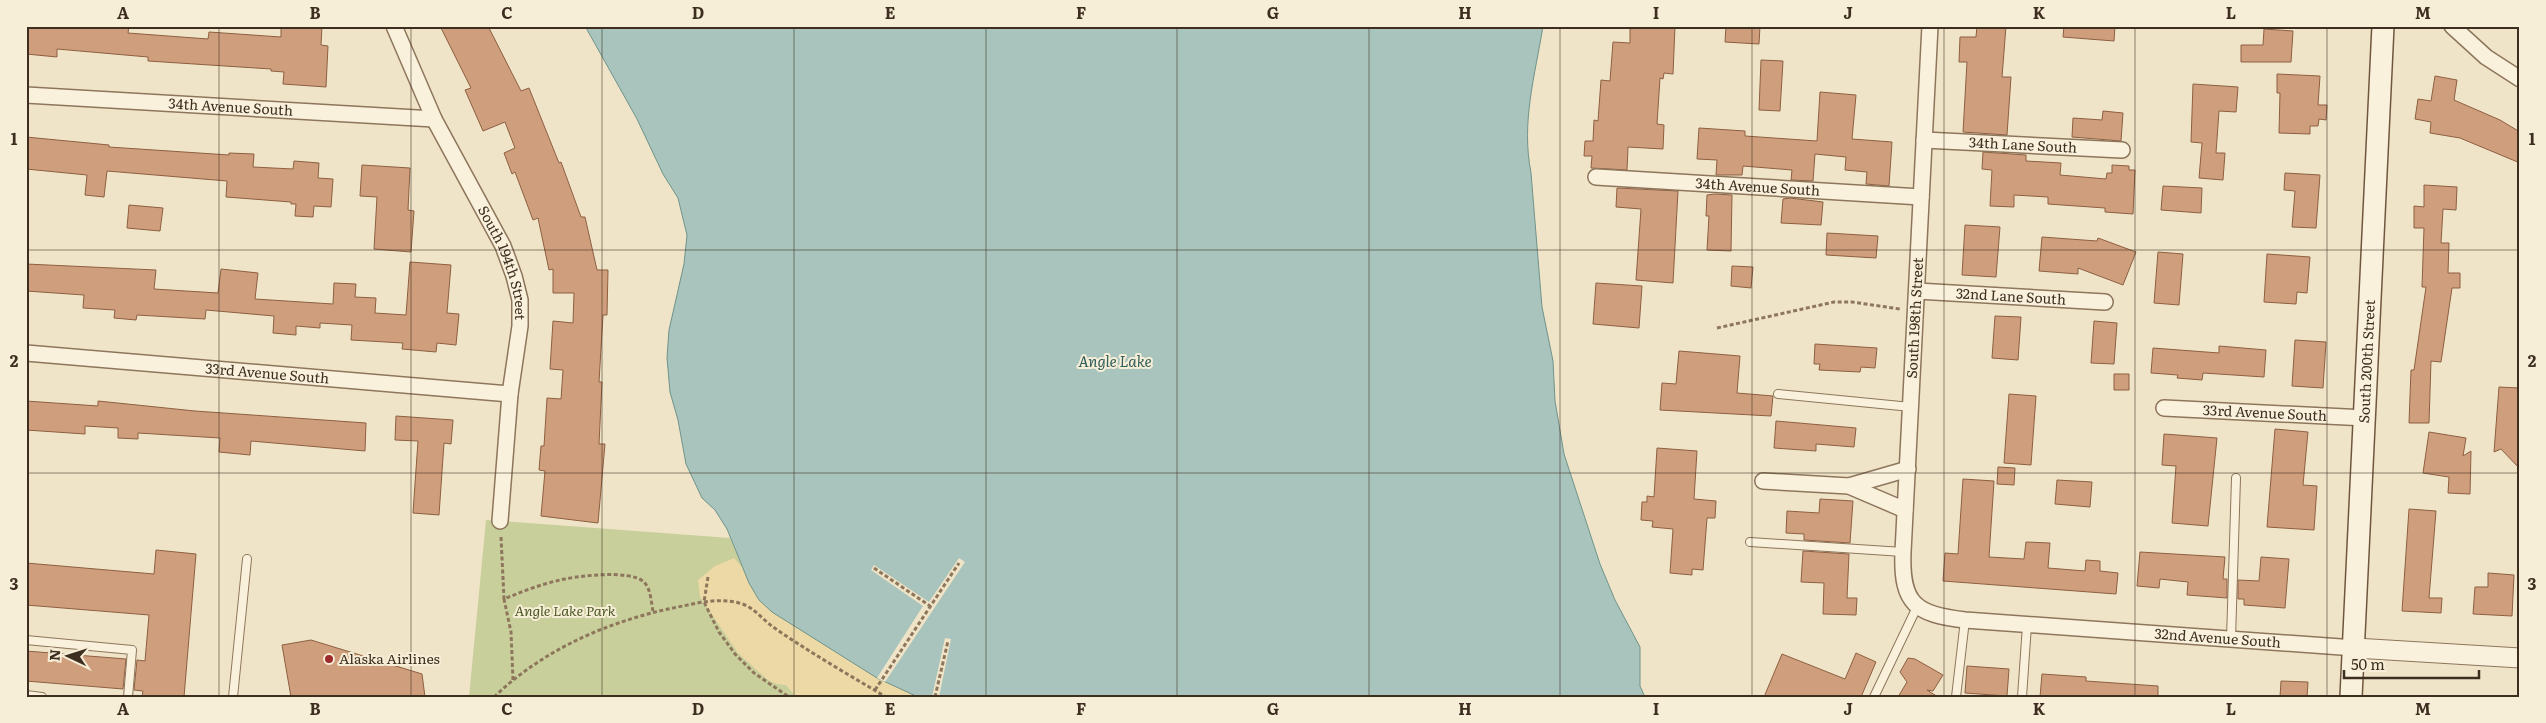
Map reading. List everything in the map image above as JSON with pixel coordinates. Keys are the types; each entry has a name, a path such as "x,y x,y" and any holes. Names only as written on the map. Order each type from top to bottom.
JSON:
{"main road":[{"name":"South 200th Street","path":"2351,697 2366,418 2383,26"}],"street":[{"name":"South 194th Street","path":"394,26 434,119 490,218 514,276 520,300 520,326 510,394 500,521"},
{"name":"South 198th Street","path":"1917,607 1911,598 1903,576 1903,552 1930,26"},
{"path":"2452,26 2486,57 2520,79"},
{"name":"34th Avenue South","path":"26,95 434,119"},
{"name":"34th Lane South","path":"1924,140 2122,150"},
{"name":"34th Avenue South","path":"1596,176 1921,197"},
{"name":"32nd Lane South","path":"1916,291 2105,302"},
{"name":"33rd Avenue South","path":"26,353 510,394"},
{"name":"33rd Avenue South","path":"2164,408 2366,418"},
{"path":"1849,486 1908,468"},
{"path":"1763,481 1849,486 1905,510"},
{"name":"32nd Avenue South","path":"1917,607 1929,614 1965,620 2520,658"}],"lane":[{"path":"1778,394 1910,407"},
{"path":"2231,639 2236,478"},
{"path":"1750,542 1903,552"},
{"path":"233,697 247,559"},
{"path":"1874,697 1917,607"},
{"path":"1956,697 1965,620"},
{"path":"2022,697 2027,625"},
{"path":"26,640 132,650 128,697"},
{"path":"26,695 42,697"}],"path":[{"path":"1717,328 1834,302 1852,302 1915,311"},
{"path":"500,521 504,599 511,632 513,681"},
{"path":"875,690 959,563"},
{"path":"874,568 930,606"},
{"path":"504,599 556,580 628,575 637,577 648,586 653,611"},
{"path":"708,578 704,602 719,632 735,654 754,673 782,695 789,697"},
{"path":"494,697 513,681 576,640 653,611 704,602 740,603 756,611 773,626 886,697"},
{"path":"935,697 948,641"}],"green space":[{"name":"Angle Lake Park","path":"486,520 730,538 749,583 918,697 469,697"}],"sand":[{"path":"734,558 743,568 749,583 772,612 877,678 914,695 912,697 796,697 786,685 768,680 738,653 700,597 698,580 715,566"}],"water":[{"name":"Angle Lake","path":"585,26 1543,26 1530,99 1528,154 1542,307 1553,361 1555,401 1564,454 1600,564 1615,600 1640,647 1640,686 1645,697 918,697 877,678 772,612 759,600 749,583 727,529 715,510 702,498 686,464 678,420 670,392 667,358 669,330 684,264 687,235 678,198 663,174 637,119"}],"pier":[{"path":"959,558 965,562 885,682 877,678 923,606 871,570 874,565 929,602"},
{"path":"945,638 951,639 939,697 932,697"}],"building":[{"path":"26,26 129,26 128,33 208,39 209,32 281,37 281,26 322,26 321,45 328,46 326,87 283,84 284,72 271,71 271,69 148,61 148,57 57,49 57,57 26,54"},
{"path":"440,26 488,26 521,91 529,88 559,163 561,162 581,217 585,217 597,270 608,270 607,315 603,315 599,382 602,382 599,444 605,444 598,523 541,516 545,471 539,470 541,446 544,446 547,398 561,399 563,370 550,369 553,321 573,323 574,293 553,293 553,269 549,270 538,218 533,220 515,172 512,174 504,153 515,148 505,122 483,131 465,90 471,88"},
{"path":"1630,26 1675,26 1673,74 1664,73 1663,79 1660,78 1657,124 1664,125 1663,149 1628,147 1627,170 1591,168 1592,156 1584,156 1585,141 1593,141 1594,120 1598,121 1601,80 1610,81 1613,42 1630,43"},
{"path":"1726,26 1760,26 1759,44 1725,42"},
{"path":"1977,26 2006,26 2002,77 2011,77 2007,135 1963,132 1967,62 1959,62 1960,37 1976,37"},
{"path":"2064,26 2115,26 2114,41 2063,37"},
{"path":"2264,29 2293,31 2291,62 2241,62 2241,45 2263,45"},
{"path":"1761,60 1783,61 1780,111 1759,110"},
{"path":"2277,74 2320,76 2318,105 2327,105 2326,120 2319,119 2318,126 2310,126 2310,134 2279,133 2280,93 2277,93"},
{"path":"2435,76 2457,80 2454,100 2500,120 2520,132 2520,163 2460,138 2430,133 2431,122 2415,119 2418,99 2431,101"},
{"path":"2193,84 2238,87 2236,112 2219,111 2216,153 2225,153 2223,180 2199,178 2202,143 2191,142"},
{"path":"1820,92 1856,95 1852,139 1892,142 1889,186 1866,184 1867,172 1845,170 1846,157 1815,154 1813,181 1791,180 1792,170 1743,166 1742,175 1716,175 1717,160 1697,159 1699,128 1745,131 1745,136 1817,141"},
{"path":"2103,111 2123,113 2121,141 2072,137 2073,118 2102,120"},
{"path":"26,137 109,145 109,147 229,155 229,153 254,154 253,167 293,169 294,161 319,163 318,178 333,179 331,207 314,206 313,217 295,216 296,204 291,204 291,202 226,197 227,181 107,171 104,197 85,195 87,175 26,169"},
{"path":"1983,152 2026,155 2026,161 2061,163 2060,175 2106,179 2107,173 2112,173 2112,165 2129,166 2129,170 2135,170 2133,214 2105,212 2105,208 2048,204 2048,197 2014,195 2014,207 1990,206 1992,170 1982,169"},
{"path":"362,165 410,168 408,210 414,211 411,252 374,249 377,197 360,196"},
{"path":"2285,173 2320,175 2316,228 2292,227 2295,191 2284,190"},
{"path":"2424,185 2457,187 2456,210 2443,209 2441,243 2449,243 2448,273 2460,273 2460,288 2452,288 2441,362 2431,361 2429,423 2409,423 2411,370 2414,370 2426,287 2422,287 2424,228 2414,228 2414,206 2424,207"},
{"path":"2163,186 2202,188 2201,213 2161,210"},
{"path":"1617,188 1678,191 1673,283 1636,280 1641,209 1616,207"},
{"path":"1707,195 1732,195 1731,251 1707,250 1709,216 1706,216"},
{"path":"1790,198 1823,202 1821,225 1781,223 1783,199"},
{"path":"129,205 163,208 160,231 127,228"},
{"path":"1965,225 2000,227 1996,277 1962,275"},
{"path":"1827,233 1878,236 1876,258 1826,255"},
{"path":"2042,237 2097,241 2098,238 2136,252 2123,285 2078,268 2078,274 2039,271"},
{"path":"2158,252 2183,254 2179,305 2154,303"},
{"path":"2267,254 2310,257 2307,293 2297,292 2296,304 2264,302"},
{"path":"410,262 451,265 447,313 459,314 456,345 437,343 436,352 402,349 403,343 351,340 352,325 320,323 320,328 296,326 296,335 273,333 274,316 206,310 205,319 137,315 136,320 114,318 115,310 83,308 84,295 26,291 26,264 156,270 154,289 218,293 221,269 258,273 255,299 333,304 334,283 356,284 355,297 376,298 375,313 406,315"},
{"path":"1732,266 1753,267 1751,288 1731,286"},
{"path":"1596,283 1642,286 1639,328 1593,324"},
{"path":"1995,316 2021,317 2018,360 1992,358"},
{"path":"2094,321 2117,323 2114,364 2091,363"},
{"path":"2295,340 2326,342 2323,388 2292,386"},
{"path":"1815,344 1877,348 1875,368 1861,367 1860,372 1819,370 1820,364 1814,364"},
{"path":"2219,346 2266,350 2264,377 2203,373 2202,380 2177,378 2178,375 2151,373 2153,348 2219,353"},
{"path":"1679,351 1740,356 1737,393 1773,396 1771,416 1660,410 1662,383 1676,384"},
{"path":"2114,374 2129,374 2129,390 2114,390"},
{"path":"2499,387 2520,388 2520,469 2501,449 2494,452"},
{"path":"2009,394 2036,396 2031,465 2004,463"},
{"path":"26,401 98,406 98,401 195,411 366,423 365,451 251,441 250,455 219,452 220,438 138,433 138,439 118,438 118,428 85,426 85,434 26,430"},
{"path":"396,416 453,420 451,444 444,443 439,515 413,513 418,441 395,440"},
{"path":"1776,421 1856,428 1854,447 1816,444 1816,451 1774,448"},
{"path":"2275,429 2308,432 2303,485 2317,486 2314,530 2267,527"},
{"path":"2429,432 2466,438 2463,456 2471,451 2470,494 2448,493 2449,477 2423,473"},
{"path":"2164,434 2217,438 2208,526 2172,523 2176,466 2162,465"},
{"path":"1657,448 1697,451 1694,499 1716,501 1715,518 1707,518 1703,570 1692,569 1692,575 1670,573 1673,529 1652,527 1653,521 1641,520 1642,502 1647,502 1647,496 1654,497"},
{"path":"1998,467 2015,468 2014,485 1997,484"},
{"path":"1963,479 1994,481 1989,557 2024,559 2026,542 2050,543 2048,568 2085,571 2086,560 2100,561 2100,571 2118,573 2116,594 1943,581 1945,553 1958,554"},
{"path":"2057,480 2092,482 2090,507 2055,504"},
{"path":"1820,499 1853,501 1850,543 1804,540 1804,534 1786,533 1787,511 1819,513"},
{"path":"2409,509 2436,511 2429,598 2442,598 2441,613 2402,611"},
{"path":"156,550 196,554 184,697 142,697 143,691 134,690 137,660 145,661 149,615 26,605 26,563 154,574"},
{"path":"1803,551 1849,554 1847,598 1857,598 1856,615 1823,614 1824,583 1801,582"},
{"path":"2140,552 2225,557 2223,579 2227,579 2227,598 2187,595 2188,582 2160,579 2159,588 2137,586"},
{"path":"2261,557 2289,559 2285,608 2244,605 2244,599 2238,599 2238,580 2259,581"},
{"path":"2488,573 2514,575 2512,616 2473,614 2475,587 2488,587"},
{"name":"Alaska Airlines","path":"311,640 422,674 425,697 291,697 282,645"},
{"path":"26,651 126,659 123,689 26,681"},
{"path":"1856,653 1876,662 1861,697 1764,697 1782,654 1845,679"},
{"path":"1908,658 1915,659 1943,675 1933,691 1927,690 1938,697 1898,697 1907,682 1900,672"},
{"path":"1967,666 2009,669 2007,696 1965,693"},
{"path":"2042,674 2086,677 2086,681 2158,686 2158,697 2040,697"},
{"path":"2281,681 2308,682 2307,697 2280,697"}],"place":[{"name":"Alaska Airlines","path":"329,659"}]}
